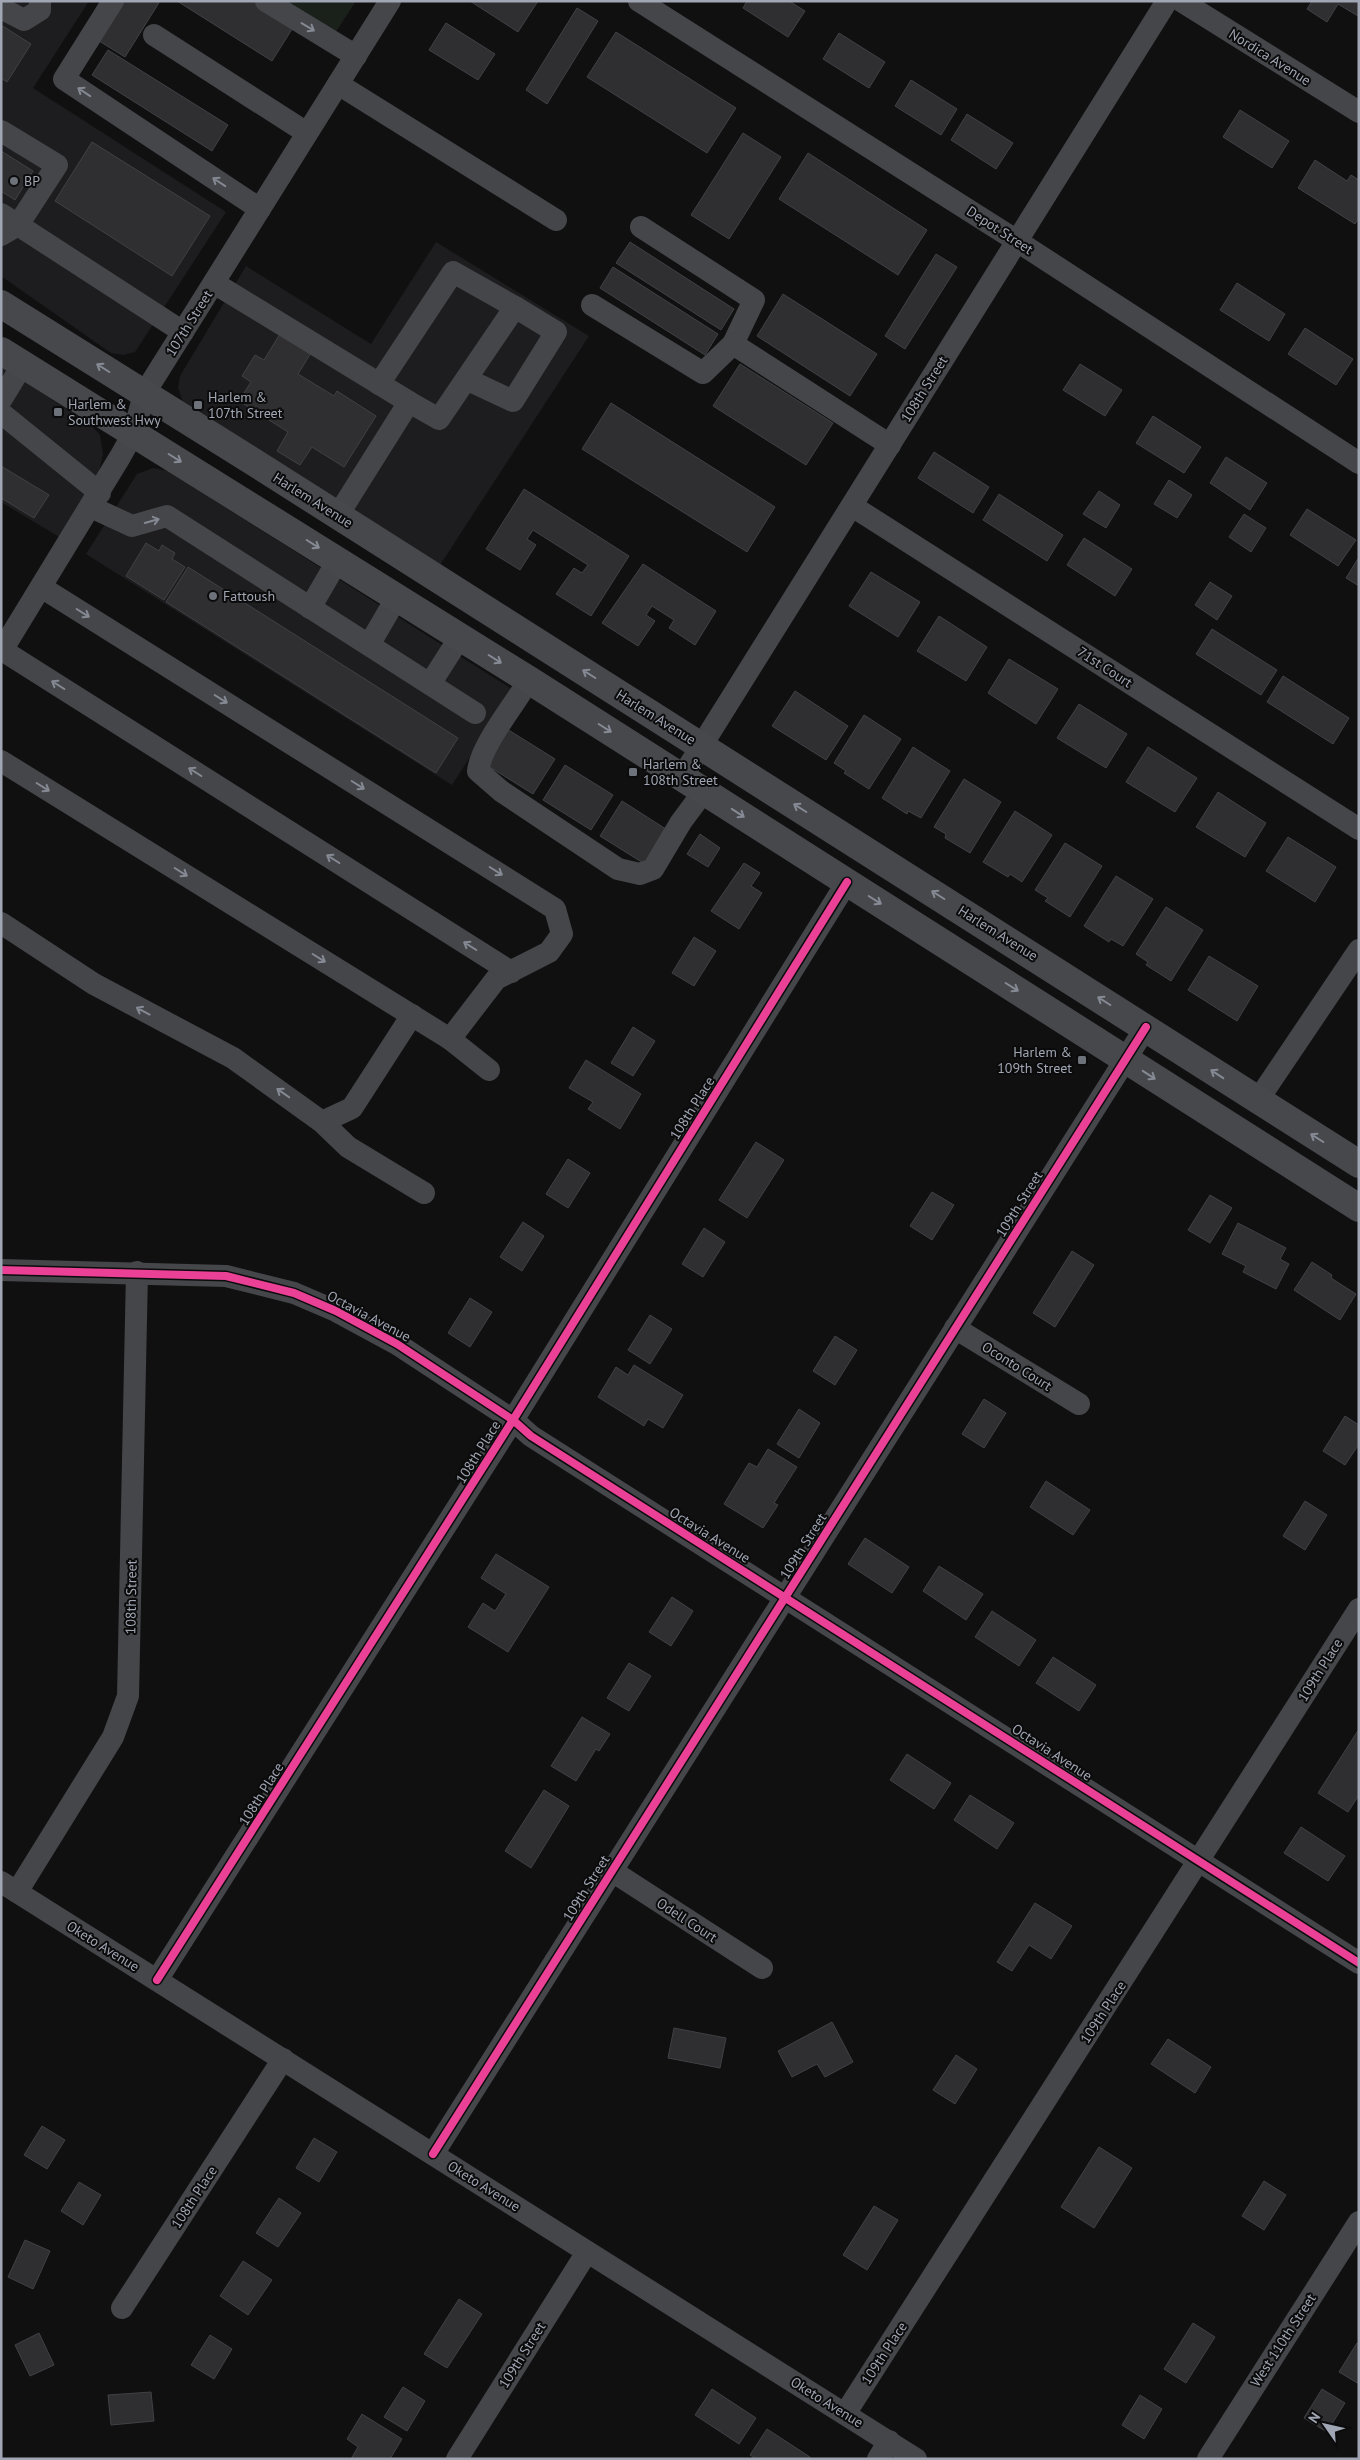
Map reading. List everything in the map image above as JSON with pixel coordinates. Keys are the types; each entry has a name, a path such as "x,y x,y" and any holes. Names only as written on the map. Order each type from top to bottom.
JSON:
{"main road":[{"name":"Harlem Avenue","path":"1,304 338,515 1359,1164"},
{"path":"12,357 529,680 1359,1208"}],"street":[{"path":"1,8 24,20 40,10 40,1"},
{"path":"113,1 64,79 260,209"},
{"path":"266,1 356,56"},
{"name":"107th Street","path":"4,641 41,587 95,500 134,432 144,394 390,1"},
{"name":"Depot Street","path":"639,1 1017,241 1359,463"},
{"name":"108th Street","path":"529,680 487,745 479,761 478,771 500,792 618,869 640,874 653,869 681,822 702,746 1167,1"},
{"name":"Nordica Avenue","path":"1181,1 1359,112"},
{"path":"154,35 308,133"},
{"path":"338,84 556,220"},
{"path":"1,131 57,165 7,225 183,332"},
{"path":"592,305 703,373 733,344 754,300 641,227"},
{"path":"1,245 1,251"},
{"path":"379,384 453,272 556,332 513,401 466,379"},
{"path":"214,283 439,419 515,307"},
{"path":"733,344 890,445"},
{"path":"1,400 12,357"},
{"path":"338,515 409,402"},
{"path":"1,413 95,500 132,526 167,516 475,713"},
{"name":"71st Court","path":"852,506 1359,829"},
{"path":"310,608 338,560"},
{"path":"41,587 554,908 562,934 549,952 496,979 450,1040"},
{"path":"369,645 397,597"},
{"path":"430,684 460,637"},
{"path":"4,641 511,972"},
{"path":"1,761 412,1015 450,1040 489,1070"},
{"name":"108th Place","path":"157,1980 513,1420 847,882"},
{"path":"1,922 94,984 233,1058 322,1122 348,1147 424,1193"},
{"path":"1258,1100 1358,954"},
{"path":"322,1122 352,1108 412,1015"},
{"name":"109th Street","path":"433,2154 1146,1027"},
{"name":"Octavia Avenue","path":"1,1270 137,1272 226,1276 294,1293 336,1311 397,1344 513,1420 531,1436 1359,1963"},
{"name":"108th Street","path":"9,1887 113,1737 128,1696 137,1272"},
{"name":"Oconto Court","path":"955,1328 1079,1404"},
{"name":"109th Place","path":"845,2414 1359,1609"},
{"name":"Odell Court","path":"612,1871 762,1968"},
{"name":"Oketo Avenue","path":"9,1887 845,2414 884,2450 916,2459"},
{"name":"108th Place","path":"122,2308 283,2059"},
{"name":"West 110th Street","path":"1208,2459 1359,2222"},
{"name":"109th Street","path":"456,2459 588,2252"}],"shaded area":[{"path":"1,1 89,1 33,88 226,212 135,352 123,355 111,353 1,276"},
{"path":"282,1 356,1 335,33"},
{"path":"436,242 589,336 440,565 183,402 178,388 180,376 246,266 371,344"},
{"path":"1,367 90,424 100,435 103,454 99,471 61,538 1,502"},
{"path":"153,468 168,471 513,690 452,785 86,554 137,474"}],"building":[{"path":"125,1 160,1 125,57 99,41"},
{"path":"177,1 255,1 294,26 272,61"},
{"path":"470,1 538,1 518,32"},
{"path":"747,1 789,1 805,11 788,37 743,8"},
{"path":"1312,1 1359,1 1359,14 1358,16 1338,4 1327,22 1307,9"},
{"path":"577,8 598,21 547,104 526,90"},
{"path":"446,23 495,54 478,80 429,50"},
{"path":"1,25 31,44 7,82 1,78"},
{"path":"616,32 736,108 707,153 587,77"},
{"path":"839,33 885,62 869,88 823,59"},
{"path":"108,50 228,125 212,151 92,75"},
{"path":"911,80 957,109 941,135 895,106"},
{"path":"1240,110 1289,141 1272,168 1223,137"},
{"path":"967,114 1013,143 996,169 951,140"},
{"path":"743,133 781,157 729,239 691,215"},
{"path":"92,142 210,216 172,276 55,201"},
{"name":"BP","path":"1,151 33,171 15,200 1,191"},
{"path":"808,153 927,230 898,275 779,199"},
{"path":"1315,160 1347,181 1351,175 1359,180 1359,218 1355,224 1298,188"},
{"path":"630,242 734,309 721,330 616,263"},
{"path":"936,254 957,267 905,349 885,336"},
{"path":"613,267 718,334 705,355 600,288"},
{"path":"1237,283 1285,314 1269,341 1220,310"},
{"path":"783,294 877,354 850,396 757,336"},
{"path":"1305,328 1353,359 1336,385 1288,354"},
{"path":"283,329 314,348 298,374 334,396 337,391 376,416 344,467 312,447 300,465 277,451 288,432 239,401 251,382 242,376 255,355 264,360"},
{"path":"740,364 833,423 806,465 713,406"},
{"path":"1080,364 1122,390 1105,416 1063,390"},
{"path":"611,403 775,507 747,552 582,449"},
{"path":"1153,416 1201,447 1184,473 1136,443"},
{"path":"934,452 989,487 973,513 918,478"},
{"path":"1226,457 1267,483 1250,510 1210,483"},
{"path":"1,466 49,495 34,518 1,498"},
{"path":"1169,480 1192,495 1177,518 1154,504"},
{"path":"524,489 629,556 591,616 556,594 574,568 582,573 588,565 533,530 527,539 536,545 520,570 486,549"},
{"path":"1099,491 1120,505 1106,528 1083,514"},
{"path":"999,494 1063,535 1047,561 983,520"},
{"path":"1307,509 1356,540 1338,566 1290,535"},
{"path":"1244,514 1266,528 1251,552 1229,537"},
{"path":"1084,538 1132,569 1115,596 1067,565"},
{"path":"146,543 159,551 162,545 175,553 172,559 185,567 164,600 126,576"},
{"path":"1359,557 1359,586 1346,578"},
{"path":"643,564 716,611 695,645 669,628 674,620 652,606 646,615 655,621 638,646 602,623"},
{"path":"188,567 458,738 436,773 166,602"},
{"path":"871,572 920,602 898,637 849,606"},
{"path":"1210,582 1232,596 1217,620 1195,605"},
{"path":"939,616 987,647 966,681 917,651"},
{"path":"1212,629 1277,670 1261,695 1196,654"},
{"path":"1009,659 1058,689 1036,724 988,693"},
{"path":"1283,676 1349,718 1333,744 1267,702"},
{"path":"795,691 848,726 826,760 772,726"},
{"path":"1079,704 1127,734 1106,768 1057,738"},
{"path":"864,715 901,739 869,789 844,773 846,771 834,763"},
{"path":"507,729 555,759 533,794 485,764"},
{"path":"913,747 950,771 921,818 908,811 907,814 882,798"},
{"path":"1148,747 1197,778 1175,812 1126,782"},
{"path":"565,765 613,795 591,830 543,800"},
{"path":"964,779 1001,802 970,853 945,838 946,834 934,827"},
{"path":"1218,792 1266,823 1245,857 1196,827"},
{"path":"622,801 669,831 648,866 600,836"},
{"path":"1015,811 1052,835 1022,882 1010,874 1008,877 983,862"},
{"path":"700,834 720,848 708,867 687,854"},
{"path":"1288,837 1336,867 1315,902 1266,871"},
{"path":"1065,843 1102,866 1070,917 1045,901 1048,898 1035,890"},
{"path":"744,863 760,873 751,886 762,893 739,929 711,911"},
{"path":"1116,876 1153,899 1123,946 1111,939 1109,942 1084,926"},
{"path":"1166,907 1203,930 1171,981 1146,965 1148,962 1136,954"},
{"path":"694,937 716,951 694,986 672,973"},
{"path":"1209,956 1258,986 1237,1021 1188,990"},
{"path":"633,1027 655,1041 633,1076 611,1063"},
{"path":"586,1060 641,1094 620,1129 588,1109 593,1102 569,1088"},
{"path":"756,1142 784,1160 747,1218 719,1200"},
{"path":"568,1159 590,1173 568,1208 546,1194"},
{"path":"932,1192 954,1205 932,1240 910,1226"},
{"path":"1210,1195 1232,1208 1210,1243 1188,1230"},
{"path":"523,1222 544,1236 522,1271 500,1257"},
{"path":"1238,1223 1286,1248 1280,1259 1289,1264 1276,1289 1243,1272 1246,1266 1222,1254"},
{"path":"704,1228 725,1242 703,1277 682,1264"},
{"path":"1072,1251 1094,1265 1055,1327 1033,1313"},
{"path":"1312,1262 1332,1275 1331,1278 1356,1294 1340,1320 1294,1290"},
{"path":"470,1298 492,1312 470,1347 448,1333"},
{"path":"650,1315 672,1329 650,1364 628,1350"},
{"path":"835,1336 857,1350 835,1385 813,1371"},
{"path":"634,1365 683,1395 663,1428 648,1419 644,1426 598,1397 616,1367 628,1375"},
{"path":"984,1399 1006,1413 984,1448 962,1434"},
{"path":"799,1409 820,1423 799,1458 777,1444"},
{"path":"1345,1416 1359,1425 1359,1444 1345,1465 1323,1451"},
{"path":"768,1449 797,1467 774,1503 778,1505 763,1528 724,1504 749,1463 757,1467"},
{"path":"1046,1481 1090,1510 1073,1535 1030,1507"},
{"path":"1305,1501 1327,1515 1305,1550 1283,1536"},
{"path":"865,1538 909,1567 892,1593 848,1564"},
{"path":"496,1554 549,1587 508,1652 468,1627 483,1603 495,1611 506,1594 481,1578"},
{"path":"939,1566 983,1594 966,1620 923,1591"},
{"path":"672,1597 693,1611 671,1646 649,1632"},
{"path":"992,1611 1036,1640 1019,1666 975,1637"},
{"path":"1053,1657 1096,1685 1079,1711 1036,1683"},
{"path":"629,1663 651,1676 629,1711 607,1698"},
{"path":"582,1717 610,1734 599,1751 596,1749 576,1781 551,1766"},
{"path":"1359,1729 1359,1795 1348,1812 1318,1793"},
{"path":"907,1754 951,1783 934,1809 890,1780"},
{"path":"544,1790 569,1806 531,1868 505,1851"},
{"path":"970,1795 1014,1823 997,1849 954,1820"},
{"path":"1301,1827 1345,1856 1328,1881 1284,1853"},
{"path":"1035,1903 1072,1926 1051,1959 1029,1945 1012,1971 997,1962"},
{"path":"832,2022 853,2062 825,2077 817,2064 792,2077 778,2051"},
{"path":"674,2028 726,2038 720,2068 668,2058"},
{"path":"1168,2039 1211,2067 1195,2093 1151,2064"},
{"path":"956,2055 977,2069 955,2104 933,2090"},
{"path":"42,2126 65,2140 47,2169 24,2155"},
{"path":"314,2138 337,2152 319,2182 296,2168"},
{"path":"1099,2147 1132,2168 1094,2228 1061,2207"},
{"path":"1264,2181 1286,2195 1264,2230 1242,2216"},
{"path":"79,2182 101,2195 83,2225 61,2211"},
{"path":"279,2198 301,2213 278,2247 256,2233"},
{"path":"874,2206 898,2220 867,2270 843,2255"},
{"path":"25,2240 50,2251 33,2289 8,2277"},
{"path":"243,2261 272,2280 248,2315 220,2296"},
{"path":"459,2299 482,2314 447,2368 424,2354"},
{"path":"1193,2323 1215,2337 1186,2383 1164,2369"},
{"path":"39,2333 54,2365 30,2376 15,2345"},
{"path":"210,2335 232,2349 214,2379 191,2365"},
{"path":"1357,2343 1359,2344 1359,2384 1339,2372"},
{"path":"403,2387 425,2401 407,2431 384,2417"},
{"path":"712,2389 756,2418 739,2444 695,2415"},
{"path":"1322,2389 1345,2403 1327,2432 1304,2418"},
{"path":"151,2392 154,2421 111,2425 108,2395"},
{"path":"1140,2395 1162,2409 1144,2439 1122,2425"},
{"path":"362,2414 402,2439 390,2459 351,2459 358,2447 347,2439"},
{"path":"767,2429 810,2457 810,2459 756,2459 750,2455"}],"cycle path":[{"path":"157,1980 513,1420 847,882"},
{"path":"433,2154 1146,1027"},
{"path":"1,1270 226,1276 294,1293 336,1311 397,1344 513,1420 531,1436 1359,1963"}],"place":[{"name":"BP","path":"14,181"},
{"name":"Harlem & 107th Street","path":"198,405"},
{"name":"Harlem & Southwest Hwy","path":"58,412"},
{"name":"Fattoush","path":"213,596"},
{"name":"Harlem & 108th Street","path":"633,772"},
{"name":"Harlem & 109th Street","path":"1082,1060"}]}
